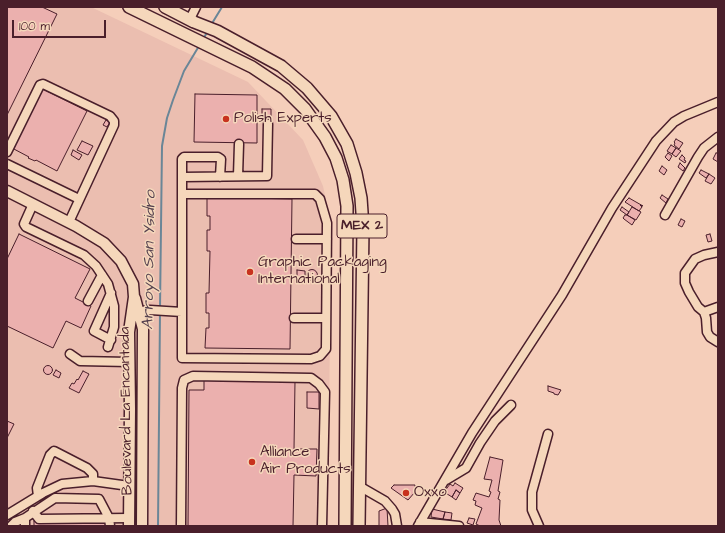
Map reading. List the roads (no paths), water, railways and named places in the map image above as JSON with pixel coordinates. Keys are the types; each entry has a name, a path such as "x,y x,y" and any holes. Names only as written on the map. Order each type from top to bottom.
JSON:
{"highway":[{"name":"MEX 2","path":"129,7 252,67 285,89 305,108 325,137 336,158 343,180 347,206 344,526"},
{"name":"MEX 2","path":"173,9 281,66 307,88 331,116 347,144 356,173 361,198 363,227 359,526"}],"main road":[{"name":"Boulevard La Encantada","path":"8,193 69,222 104,243 121,261 133,284 135,311 129,332 129,522"},
{"name":"Boulevard La Encantada","path":"135,311 143,329 142,526"}],"street":[{"path":"192,20 196,7"},
{"path":"7,152 40,84 44,84 110,116 114,121 114,125 69,222"},
{"path":"459,526 419,524 472,433 562,295 612,208 656,141 674,122 684,116 718,102"},
{"path":"183,177 267,176 268,124"},
{"path":"666,216 698,157 704,148 718,137"},
{"path":"238,176 239,144"},
{"path":"182,194 315,194 320,199 327,223 327,239 326,349 320,356 311,359 182,358 182,194 183,177 182,159 187,156 218,157 221,160 220,177"},
{"path":"7,164 79,199"},
{"path":"33,204 24,224 26,227 84,255 96,266 112,293 114,306 114,326 109,344 94,331 112,293"},
{"path":"296,239 327,239"},
{"path":"718,252 704,255 695,259 685,273 685,283 689,292 698,307 704,312 707,332 710,337 718,342"},
{"path":"88,300 102,275"},
{"path":"704,312 718,307"},
{"path":"135,311 150,310 182,312"},
{"path":"294,318 326,318"},
{"path":"70,354 80,361 129,362"},
{"path":"181,526 182,388 184,380 193,376 311,378 319,384 325,392 322,526"},
{"path":"445,481 466,468 480,443 495,421 511,406"},
{"path":"539,526 532,510 532,492 548,434"},
{"path":"38,496 37,488 50,455 54,451 87,468 93,474 93,481"},
{"path":"7,515 51,488 62,484 93,481 129,486"},
{"path":"359,486 385,501 395,514 397,526"},
{"path":"11,526 15,522 25,522 33,511 55,498 99,499 110,522"},
{"path":"33,511 38,519 129,522"}],"waterway":[{"name":"Arroyo San Ysidro","path":"211,25 222,7"},
{"name":"Arroyo San Ysidro","path":"203,39 208,31"},
{"name":"Arroyo San Ysidro","path":"160,308 162,146 167,118 173,100 184,71 199,46"},
{"name":"Arroyo San Ysidro","path":"158,526 160,313"}],"place":[{"name":"Polish Experts","path":"226,119"},
{"name":"Graphic Packaging International","path":"250,272"},
{"name":"Alliance Air Products","path":"252,462"},
{"name":"Oxxo","path":"406,493"}]}
